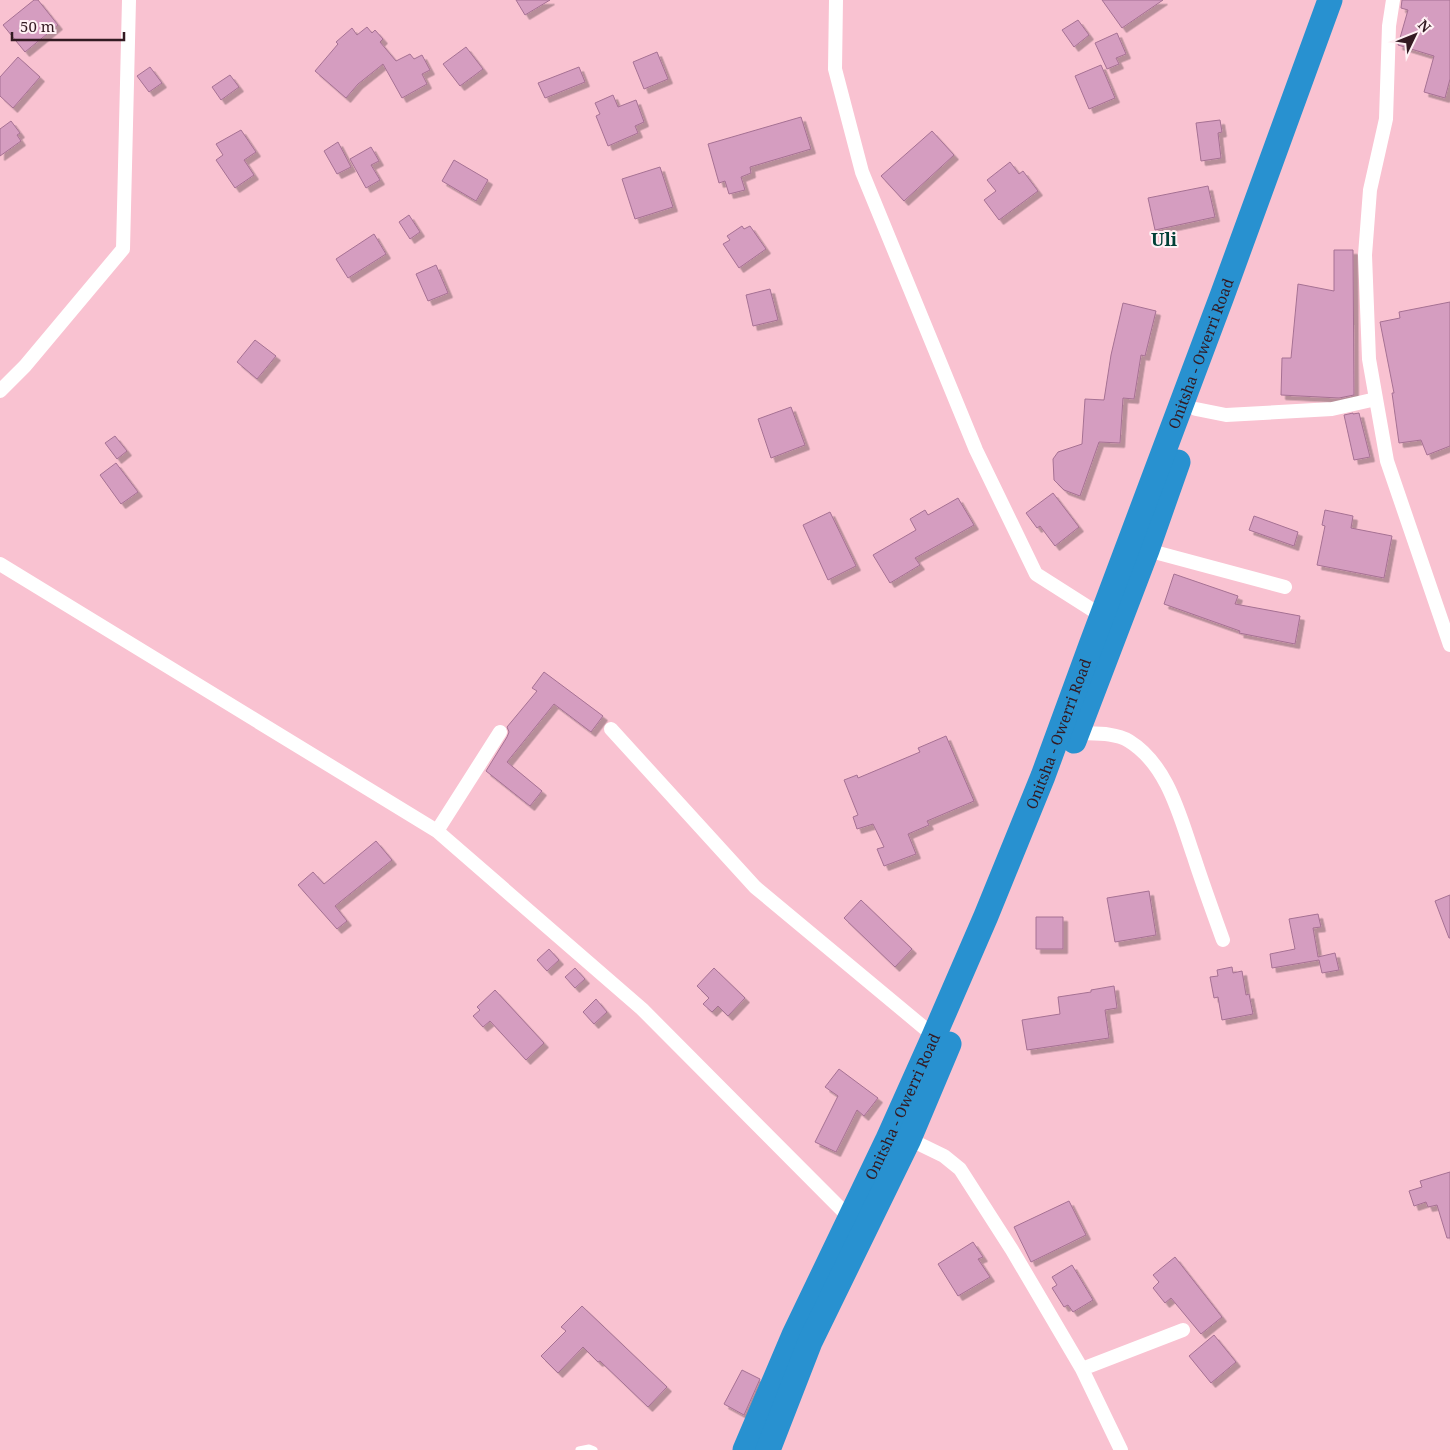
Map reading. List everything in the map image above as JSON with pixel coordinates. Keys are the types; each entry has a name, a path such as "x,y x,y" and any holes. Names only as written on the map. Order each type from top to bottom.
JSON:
{"highway":[{"name":"Onitsha - Owerri Road","path":"745,1450 794,1335 888,1141 986,916 1040,785 1330,0"},
{"name":"Onitsha - Owerri Road","path":"768,1450 810,1342 909,1139 1076,733 1147,550 1196,409 1347,0"}],"street":[{"path":"0,391 25,366 123,250 129,0"},
{"path":"836,0 835,69 862,172 976,450 1036,574 1102,616"},
{"path":"1393,0 1389,26 1386,119 1370,190 1365,255 1369,359 1387,461 1450,645"},
{"path":"1196,409 1226,415 1332,409 1376,399"},
{"path":"1147,550 1285,587"},
{"path":"0,564 437,831 642,1009 850,1218"},
{"path":"610,729 755,887 934,1036"},
{"path":"437,831 500,732"},
{"path":"1076,733 1113,736 1128,741 1141,750 1157,769 1171,793 1223,940"},
{"path":"909,1139 944,1156 960,1169 1012,1250 1082,1369 1121,1450"},
{"path":"1082,1369 1183,1330"}],"lane":[{"path":"579,1450 589,1448 594,1450"}],"building":[{"path":"34,0 38,0 58,25 25,52 3,25"},
{"path":"516,0 550,0 525,15"},
{"path":"1102,0 1163,0 1122,28"},
{"path":"1402,0 1450,0 1450,79 1445,98 1424,92 1434,56 1398,45 1408,10 1401,8"},
{"path":"1078,20 1089,35 1074,47 1062,30"},
{"path":"367,27 372,33 375,30 383,39 380,42 396,61 410,54 414,59 422,55 430,70 422,74 427,84 402,98 383,64 358,84 346,98 315,71 338,44 336,42 352,28 357,35"},
{"path":"1117,33 1126,54 1116,58 1119,64 1107,69 1095,43"},
{"path":"466,47 483,69 460,86 443,64"},
{"path":"657,52 668,79 644,89 633,62"},
{"path":"18,57 40,77 13,108 0,96 0,77"},
{"path":"1101,65 1115,98 1089,109 1075,76"},
{"path":"150,67 162,83 149,92 137,76"},
{"path":"579,67 585,82 545,98 538,83"},
{"path":"230,75 239,87 221,100 212,87"},
{"path":"613,95 618,107 636,100 644,122 635,126 638,133 608,146 596,116 600,114 595,103"},
{"path":"801,117 811,149 750,167 751,173 741,177 745,190 729,194 725,181 719,183 708,144"},
{"path":"1220,120 1222,132 1218,133 1221,158 1201,161 1196,123"},
{"path":"11,121 20,133 17,135 21,141 0,156 0,129"},
{"path":"241,130 256,152 244,160 254,175 235,188 216,160 223,155 216,144"},
{"path":"932,131 954,155 904,201 881,176"},
{"path":"338,142 351,167 337,174 324,151"},
{"path":"371,147 379,161 371,165 380,180 366,188 350,159"},
{"path":"454,160 488,180 476,201 442,181"},
{"path":"1010,162 1019,174 1023,171 1038,191 999,220 984,200 996,191 987,180"},
{"path":"660,167 673,207 635,219 622,179"},
{"path":"1208,186 1215,217 1155,230 1148,198"},
{"path":"409,215 420,232 410,239 399,222"},
{"path":"742,226 744,229 750,226 766,249 739,268 723,244 730,240 727,236"},
{"path":"374,234 386,254 348,278 336,259"},
{"path":"1334,250 1353,250 1354,395 1339,398 1281,395 1282,358 1291,358 1298,284 1334,291"},
{"path":"436,265 448,293 428,301 416,274"},
{"path":"770,289 778,320 753,326 746,295"},
{"path":"1450,302 1450,446 1427,455 1421,440 1399,443 1392,393 1394,393 1380,322 1400,318 1399,312"},
{"path":"1123,303 1156,311 1145,356 1141,355 1134,399 1123,398 1120,443 1099,442 1080,496 1064,490 1054,480 1053,459 1058,452 1082,444 1085,399 1104,400 1111,355"},
{"path":"255,340 276,356 257,379 237,362"},
{"path":"791,407 805,445 771,458 758,419"},
{"path":"1359,413 1370,457 1354,460 1344,415"},
{"path":"115,436 127,451 117,459 105,443"},
{"path":"116,463 138,492 121,504 100,475"},
{"path":"1053,493 1079,527 1055,546 1040,526 1037,528 1026,513"},
{"path":"958,498 974,525 915,558 920,565 890,583 873,555 916,530 910,519 925,510 928,515"},
{"path":"1325,510 1353,516 1351,528 1392,536 1384,578 1317,565 1325,526 1322,525"},
{"path":"830,512 856,566 828,580 803,525"},
{"path":"1254,516 1298,532 1294,546 1249,530"},
{"path":"1174,574 1238,596 1235,604 1300,616 1295,644 1239,633 1240,631 1164,604"},
{"path":"544,672 603,716 591,732 554,704 507,762 542,791 530,806 486,771 507,737 509,732 507,727 537,691 532,688"},
{"path":"946,736 974,801 927,821 929,825 908,834 916,854 884,866 877,849 884,847 873,824 857,829 853,817 858,815 844,780 857,775 858,778 920,752 918,748"},
{"path":"376,841 392,860 335,906 347,921 337,929 298,885 313,872 324,884"},
{"path":"1149,891 1156,935 1115,942 1107,898"},
{"path":"1450,895 1450,938 1449,938 1435,901"},
{"path":"861,900 912,949 895,967 844,918"},
{"path":"1318,914 1321,927 1313,928 1318,957 1335,953 1339,970 1322,973 1319,960 1272,968 1270,954 1295,949 1289,919"},
{"path":"1036,917 1063,917 1063,949 1036,949"},
{"path":"549,949 559,960 547,971 537,960"},
{"path":"1232,967 1233,973 1242,971 1246,995 1249,994 1253,1014 1222,1020 1218,997 1214,998 1210,977 1218,976 1217,970"},
{"path":"575,968 585,979 575,988 565,977"},
{"path":"714,968 745,998 728,1016 718,1006 712,1012 703,1004 709,998 697,986"},
{"path":"1114,986 1117,1008 1105,1010 1109,1038 1027,1050 1022,1020 1060,1014 1058,997"},
{"path":"495,990 544,1043 526,1060 490,1021 483,1027 473,1016 480,1010 477,1007"},
{"path":"596,999 607,1012 594,1024 583,1012"},
{"path":"839,1069 878,1098 864,1116 857,1110 836,1152 815,1142 838,1096 825,1087"},
{"path":"1450,1172 1450,1238 1447,1238 1437,1205 1428,1207 1426,1202 1414,1206 1409,1191 1422,1187 1420,1181"},
{"path":"1069,1201 1086,1235 1031,1262 1014,1227"},
{"path":"973,1242 983,1257 978,1259 990,1277 958,1296 938,1264"},
{"path":"1175,1257 1222,1317 1201,1334 1171,1298 1165,1303 1153,1288 1159,1282 1153,1275"},
{"path":"1072,1265 1093,1300 1073,1312 1068,1305 1064,1307 1052,1288 1057,1285 1052,1277"},
{"path":"582,1306 667,1387 648,1407 583,1347 558,1373 541,1356 566,1331 561,1327"},
{"path":"1214,1335 1236,1362 1211,1383 1189,1356"},
{"path":"742,1370 760,1379 744,1415 724,1404"}],"district":[{"name":"Uli","path":"1164,239"}]}
